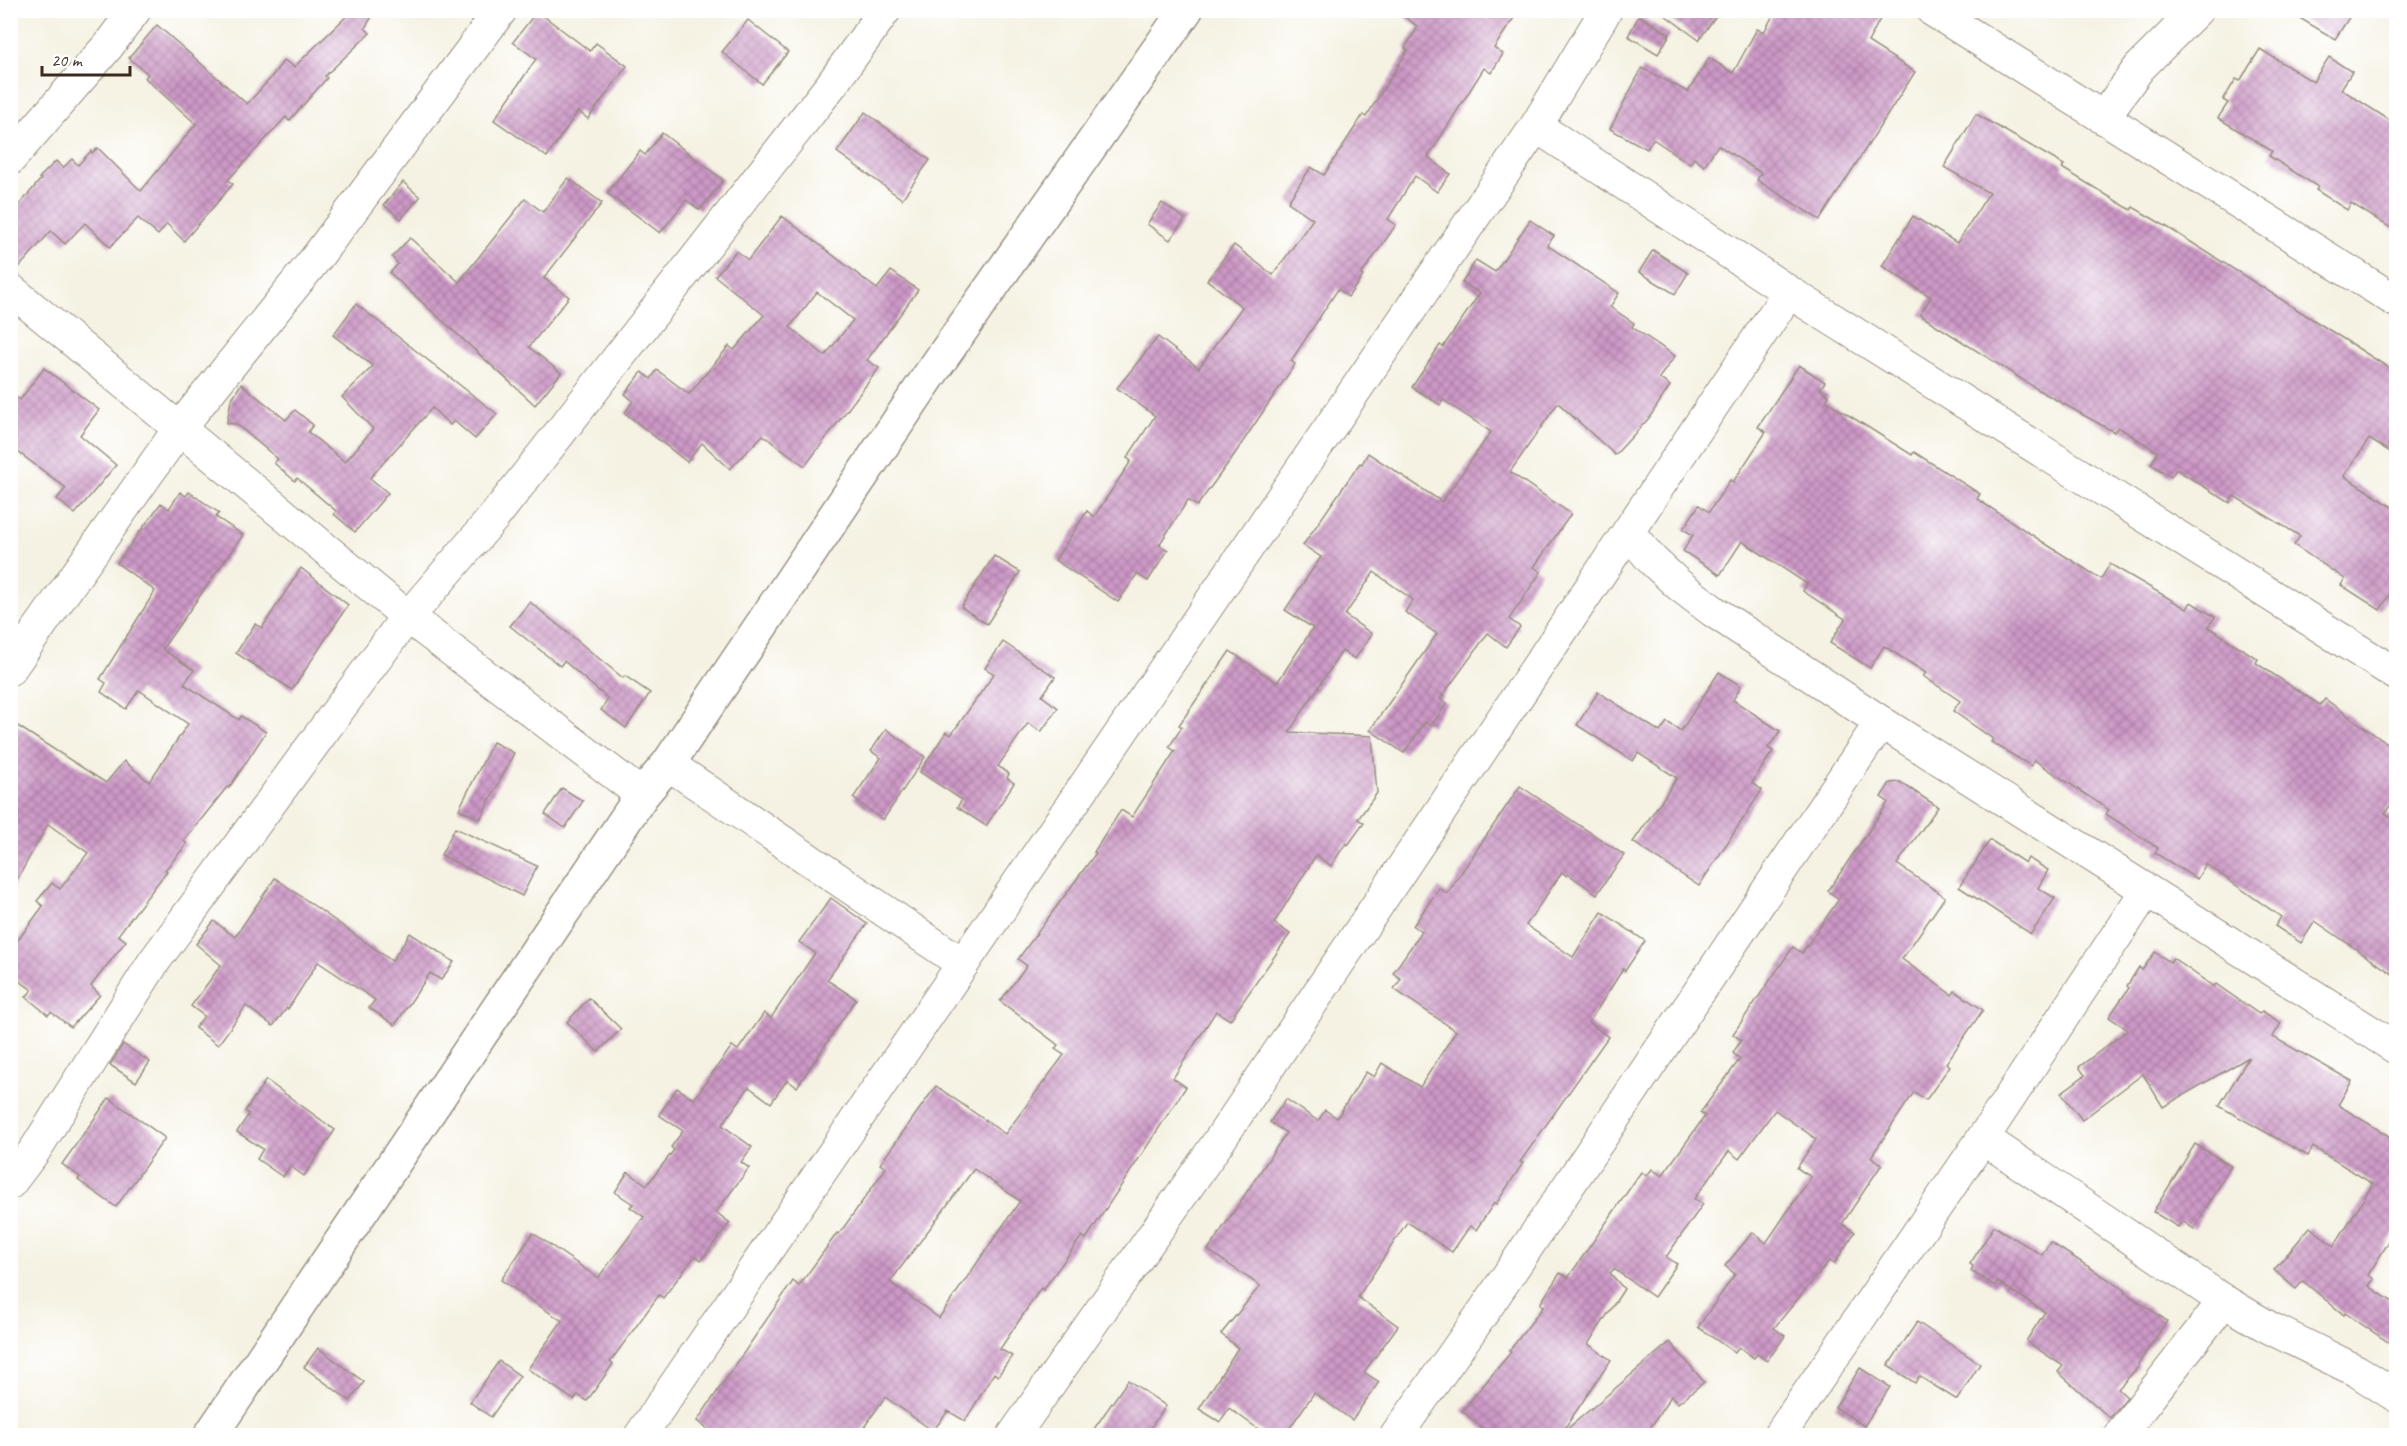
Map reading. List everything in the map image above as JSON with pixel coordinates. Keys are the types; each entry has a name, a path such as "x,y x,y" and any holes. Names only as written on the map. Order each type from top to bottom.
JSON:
{"street":[{"path":"10,159 108,46 135,10"},
{"path":"10,669 179,429 317,257 501,10"},
{"path":"10,1183 35,1150 153,963 408,617 494,517 832,84 885,10"},
{"path":"210,1436 642,795 668,764 929,376 1186,10"},
{"path":"640,1436 1536,126 1606,10"},
{"path":"1932,10 2397,301"},
{"path":"2103,118 2139,68 2197,10"},
{"path":"1536,126 1790,292 2397,674"},
{"path":"10,289 408,617 642,795"},
{"path":"1013,1436 1223,1134 1790,292"},
{"path":"1628,532 1652,560 1679,585 1713,611 1881,722 2397,1048"},
{"path":"1396,1436 1484,1311 1881,722"},
{"path":"668,764 963,964"},
{"path":"1779,1436 1983,1138 2146,891"},
{"path":"1983,1138 2224,1301 2268,1327 2357,1371 2397,1396"},
{"path":"2119,1436 2224,1301"}],"building":[{"path":"353,10 376,10 365,28 370,33 325,76 327,78 289,121 286,117 228,180 233,184 184,241 167,224 158,235 138,218 110,247 85,223 65,244 51,231 15,272 10,271 10,216 41,179 39,178 56,161 63,168 72,159 78,165 91,151 92,153 98,148 141,191 196,124 145,78 148,74 129,58 157,25 247,104 284,60 294,67"},
{"path":"1396,10 1519,10 1494,48 1503,54 1491,73 1484,68 1428,157 1450,174 1437,192 1415,176 1388,219 1396,225 1361,275 1363,276 1348,297 1338,289 1291,361 1295,364 1234,455 1197,506 1188,500 1159,545 1168,550 1148,581 1137,574 1118,602 1055,560 1087,511 1094,517 1131,461 1127,458 1155,416 1117,388 1158,337 1199,368 1242,307 1207,280 1234,245 1273,275 1313,219 1288,202 1311,167 1324,175 1363,115 1366,117 1408,50 1405,48 1418,27"},
{"path":"1658,10 1720,10 1699,40"},
{"path":"1776,10 1869,10 1881,17 1868,42 1915,72 1820,220 1757,180 1761,173 1718,145 1704,166 1694,158 1690,164 1653,139 1647,149 1610,129 1642,68 1688,92 1709,58 1733,73 1757,29 1764,32"},
{"path":"2286,10 2354,10 2335,39"},
{"path":"537,11 590,51 596,43 627,66 588,119 578,111 547,157 494,120 536,59 513,42"},
{"path":"1639,16 1670,34 1658,54 1628,36"},
{"path":"748,20 788,52 762,84 722,52"},
{"path":"2260,49 2313,82 2329,57 2352,72 2341,89 2397,125 2397,232 2351,203 2347,210 2316,190 2318,187 2269,156 2272,151 2218,118 2228,103 2223,100 2236,79 2240,81"},
{"path":"865,112 930,160 902,199 837,152"},
{"path":"1976,114 2064,165 2062,168 2131,210 2133,207 2172,230 2397,373 2397,456 2369,439 2344,476 2397,510 2397,583 2380,610 2341,585 2345,579 2294,545 2300,536 2234,496 2230,503 2176,469 2171,477 2151,464 2158,452 2118,427 2114,432 2042,392 1920,315 1931,297 1882,266 1913,216 1957,243 1989,193 1944,167"},
{"path":"662,133 723,180 700,210 686,200 660,233 607,193 640,151 645,155"},
{"path":"568,178 602,203 544,278 569,297 529,347 561,373 535,405 390,273 398,264 392,257 410,238 459,282 525,199 543,212"},
{"path":"403,182 420,197 401,219 384,205"},
{"path":"1162,203 1185,219 1170,240 1147,224"},
{"path":"782,216 877,289 891,271 918,290 867,360 879,368 805,466 763,435 730,469 702,443 687,462 625,413 633,401 625,394 642,372 651,379 657,370 689,394 729,346 734,350 764,315 715,276 736,251 748,260","holes":["817,292 853,320 825,356 790,327"]},
{"path":"1530,220 1554,236 1547,245 1619,293 1610,307 1634,323 1632,327 1675,356 1659,378 1670,386 1649,418 1615,455 1558,403 1510,472 1571,514 1534,567 1541,572 1509,619 1520,627 1506,647 1488,633 1440,699 1447,703 1431,726 1425,722 1404,753 1370,730 1437,634 1405,612 1413,600 1374,572 1345,615 1372,634 1355,659 1342,651 1289,732 1372,736 1377,793 1358,819 1364,823 1348,845 1346,843 1331,866 1316,855 1274,923 1290,934 1230,1020 1216,1011 1173,1078 1186,1087 1086,1239 1082,1236 1043,1290 1041,1288 1000,1349 1012,1356 998,1376 994,1373 965,1421 948,1411 933,1431 885,1397 858,1436 716,1436 697,1421 793,1281 799,1286 837,1233 839,1234 886,1168 880,1164 936,1086 1005,1134 1064,1055 1055,1049 1058,1045 1000,1001 1027,966 1018,959 1096,853 1094,852 1121,810 1132,817 1175,751 1169,747 1182,727 1179,725 1230,651 1277,683 1313,628 1285,610 1321,557 1303,545 1360,463 1362,464 1368,453 1442,502 1491,432 1443,400 1440,405 1412,387 1440,345 1443,347 1480,293 1462,283 1476,260 1495,272","holes":["974,1169 1020,1201 939,1318 890,1282"]},
{"path":"1653,250 1688,273 1675,294 1639,272"},
{"path":"356,304 497,414 475,439 454,421 450,425 432,408 370,478 388,493 355,532 334,514 336,511 297,478 295,481 274,463 278,459 236,424 227,423 231,400 241,384 286,420 295,410 313,425 308,432 345,462 373,429 342,397 373,366 333,335"},
{"path":"1799,365 1825,382 1820,389 1829,396 1826,401 1912,455 1914,452 1980,494 1977,499 2049,546 2101,579 2110,564 2187,609 2191,602 2215,617 2208,627 2258,659 2256,663 2320,705 2325,699 2397,751 2397,796 2385,813 2397,821 2397,977 2315,921 2301,943 2275,926 2281,917 2206,864 2197,879 2155,853 2158,848 2106,814 2109,810 2034,760 2031,766 1991,742 1993,739 1953,711 1960,701 1923,676 1926,673 1884,646 1870,668 1830,643 1845,619 1803,591 1807,584 1742,541 1720,575 1683,551 1693,535 1683,529 1699,505 1709,512 1730,480 1733,482 1766,432 1758,427"},
{"path":"44,368 99,410 80,435 116,465 75,514 57,499 66,488 10,446 10,392 20,400"},
{"path":"180,492 186,496 189,492 219,513 216,517 243,535 162,649 194,670 184,684 239,720 241,716 266,732 229,788 227,787 184,841 187,844 165,870 167,871 118,935 126,941 91,986 100,995 71,1027 51,1012 48,1015 26,997 32,990 10,974 10,951 43,906 37,901 52,883 60,889 88,853 48,824 10,892 10,721 106,783 124,761 149,782 188,724 139,690 126,709 101,692 106,683 100,679 155,591 117,563 161,503 169,509"},
{"path":"994,556 1020,572 987,624 961,607"},
{"path":"301,568 348,605 292,690 236,653 255,624 262,628"},
{"path":"530,602 623,678 625,676 650,693 626,728 601,710 608,699 564,661 560,666 510,626"},
{"path":"1003,642 1055,677 1042,696 1058,708 1041,732 1028,723 998,766 1009,774 1007,778 1014,783 986,826 957,807 962,800 920,772 946,732 951,735 994,674 985,668"},
{"path":"1719,672 1741,686 1733,700 1780,731 1768,748 1773,751 1752,783 1762,790 1699,886 1633,842 1677,778 1638,753 1633,761 1577,725 1598,692 1660,732 1667,722 1681,731"},
{"path":"886,729 925,757 883,820 853,798 881,758 871,751"},
{"path":"493,742 514,753 480,819 459,809"},
{"path":"1900,782 1938,807 1897,864 1945,897 1902,959 1952,995 1955,991 1983,1010 1946,1063 1950,1066 1926,1100 1914,1092 1871,1157 1882,1164 1842,1224 1855,1232 1834,1264 1829,1261 1774,1328 1785,1336 1767,1361 1757,1354 1754,1358 1739,1347 1735,1353 1698,1327 1735,1274 1725,1266 1753,1232 1766,1243 1811,1177 1797,1168 1816,1139 1775,1110 1739,1159 1729,1151 1694,1199 1703,1204 1666,1257 1677,1264 1654,1297 1614,1269 1610,1273 1624,1289 1588,1344 1611,1360 1560,1435 1670,1342 1704,1382 1678,1403 1671,1396 1645,1436 1492,1436 1462,1411 1511,1352 1509,1351 1544,1306 1540,1304 1560,1273 1568,1278 1641,1172 1647,1176 1652,1169 1662,1176 1705,1116 1700,1113 1740,1059 1733,1053 1741,1040 1733,1034 1793,947 1802,953 1839,899 1828,891 1887,804 1888,802 1881,797 1890,783"},
{"path":"1520,786 1624,855 1597,894 1562,872 1526,925 1573,957 1602,912 1645,941 1625,971 1623,969 1589,1022 1608,1037 1520,1162 1523,1163 1476,1230 1470,1226 1452,1252 1407,1222 1358,1297 1398,1326 1364,1372 1379,1382 1352,1420 1314,1393 1284,1436 1268,1436 1229,1408 1220,1422 1199,1409 1238,1348 1221,1334 1260,1286 1208,1250 1286,1133 1270,1122 1286,1099 1318,1121 1325,1110 1337,1118 1366,1072 1374,1077 1382,1063 1420,1087 1456,1031 1394,989 1401,979 1393,973 1422,931 1413,926 1439,888 1447,894"},
{"path":"562,788 583,801 565,828 545,814"},
{"path":"455,828 537,866 522,896 441,855"},
{"path":"1990,840 2025,863 2028,858 2048,870 2038,888 2055,898 2031,934 1959,887"},
{"path":"275,878 392,961 410,933 454,962 441,980 430,973 395,1025 369,1008 375,1000 318,962 288,1009 273,1026 246,1006 218,1045 195,1028 204,1016 191,1006 221,965 196,944 214,921 235,937"},
{"path":"831,898 867,924 827,980 856,999 797,1087 787,1080 771,1103 749,1087 722,1125 752,1147 741,1162 749,1168 716,1212 730,1223 701,1260 695,1256 663,1298 659,1295 610,1362 613,1364 587,1401 578,1395 574,1400 528,1369 562,1321 501,1280 533,1233 598,1278 644,1217 630,1207 633,1204 615,1192 628,1172 647,1185 674,1150 671,1147 683,1131 659,1115 677,1088 694,1099 732,1046 738,1050 764,1013 771,1018 815,953 799,942"},
{"path":"2155,952 2170,962 2173,958 2214,987 2216,984 2259,1014 2262,1011 2281,1023 2273,1037 2352,1081 2338,1105 2397,1141 2397,1229 2368,1275 2374,1279 2369,1286 2397,1305 2397,1348 2345,1313 2344,1315 2303,1281 2296,1289 2274,1270 2310,1227 2334,1246 2373,1184 2313,1147 2308,1156 2219,1106 2249,1057 2163,1107 2143,1074 2082,1120 2061,1093 2085,1075 2079,1067 2128,1030 2109,1017 2129,988 2127,986 2139,967 2142,970"},
{"path":"589,998 621,1029 598,1052 567,1022"},
{"path":"123,1044 150,1062 136,1082 110,1065"},
{"path":"266,1080 335,1130 304,1176 290,1166 283,1177 257,1159 263,1149 237,1132 249,1114 245,1111"},
{"path":"109,1098 165,1138 116,1207 78,1180 80,1177 62,1164"},
{"path":"2195,1144 2231,1166 2194,1229 2182,1221 2178,1227 2153,1212"},
{"path":"1994,1226 2042,1255 2050,1242 2125,1290 2124,1292 2167,1321 2138,1364 2139,1366 2118,1389 2127,1397 2110,1418 2058,1372 2063,1366 2026,1341 2045,1312 1998,1282 1995,1286 1971,1271 1973,1266 1970,1264"},
{"path":"1917,1322 1980,1364 1957,1400 1919,1376 1915,1383 1888,1366"},
{"path":"318,1348 364,1382 350,1401 304,1367"},
{"path":"499,1361 520,1376 491,1417 470,1402"},
{"path":"1860,1368 1890,1387 1864,1426 1835,1407"},
{"path":"1128,1380 1166,1406 1145,1436 1089,1436"}]}
